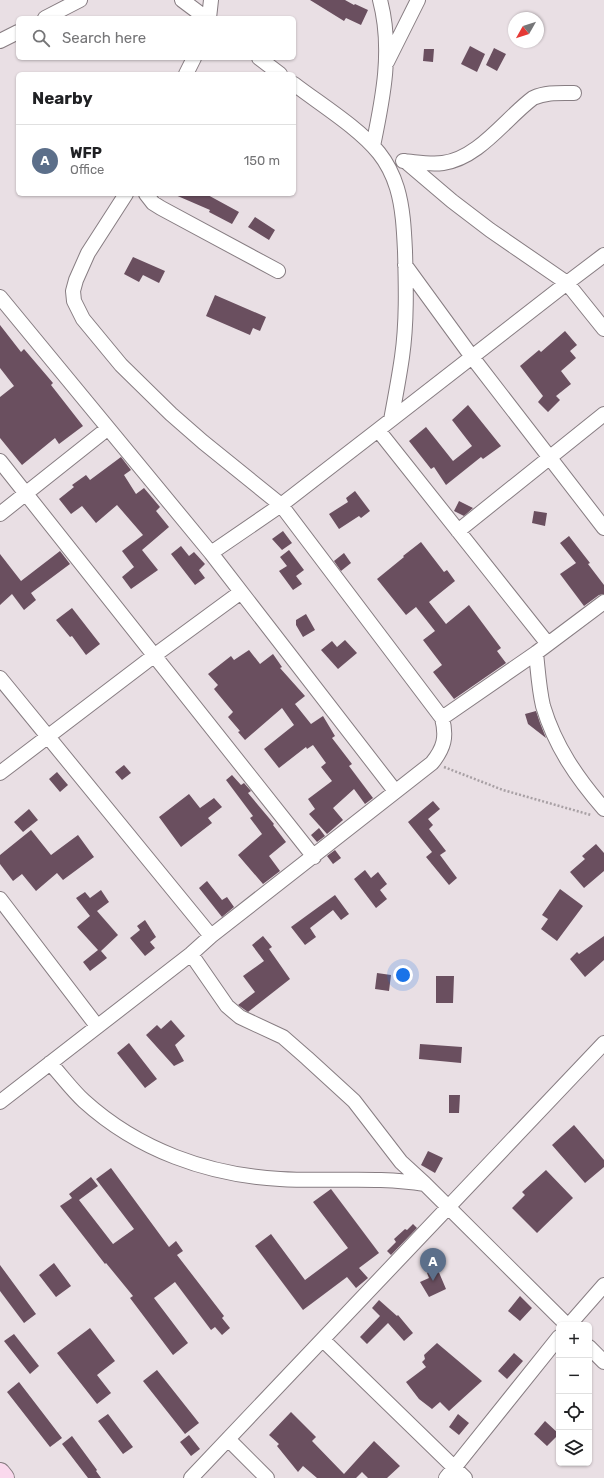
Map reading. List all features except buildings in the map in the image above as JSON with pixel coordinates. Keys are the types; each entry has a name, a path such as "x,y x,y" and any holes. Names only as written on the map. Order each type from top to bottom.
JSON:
{"main road":[{"path":"0,1473 4,1478"}],"street":[{"path":"49,16 80,0"},
{"path":"182,0 203,16"},
{"path":"210,16 211,0"},
{"path":"373,146 384,90 386,64 386,34 380,0"},
{"path":"386,64 418,0"},
{"path":"0,41 16,33"},
{"path":"187,72 193,60"},
{"path":"262,60 277,72"},
{"path":"296,86 373,146 384,161 393,178 399,197 405,265 406,298 404,342 391,420"},
{"path":"384,161 442,163 455,160 480,145 533,98 550,93 574,93"},
{"path":"404,161 490,230 567,283 604,328"},
{"path":"0,1102 191,954 211,936 314,857 432,763 440,753 444,742 442,718 281,505 203,442 146,390 100,340 78,310 74,300 73,291 76,280 88,253 125,196"},
{"path":"148,196 161,208 278,271"},
{"path":"211,553 281,505 604,255"},
{"path":"405,265 472,357 604,528"},
{"path":"0,297 107,429 211,553 395,791"},
{"path":"458,531 604,414"},
{"path":"0,514 107,429"},
{"path":"378,430 548,644"},
{"path":"0,461 314,857"},
{"path":"0,773 155,655 241,592"},
{"path":"442,718 536,653 604,602"},
{"path":"536,653 539,684 543,704 556,741 600,813"},
{"path":"0,678 211,936"},
{"path":"0,899 97,1026"},
{"path":"191,954 227,1006 240,1016 283,1037 354,1101 401,1162 565,1322"},
{"path":"191,1478 602,1048"},
{"path":"50,1063 84,1100 113,1124 145,1144 181,1160 243,1175 279,1179 389,1180 425,1184"},
{"path":"571,1322 604,1285"},
{"path":"323,1340 450,1473 465,1478"},
{"path":"450,1473 556,1341"},
{"path":"592,1350 604,1362"},
{"path":"228,1439 267,1478"}],"path":[{"path":"432,763 503,790 568,809 600,813"}],"place":[{"name":"WFP","path":"433,1281"}]}
